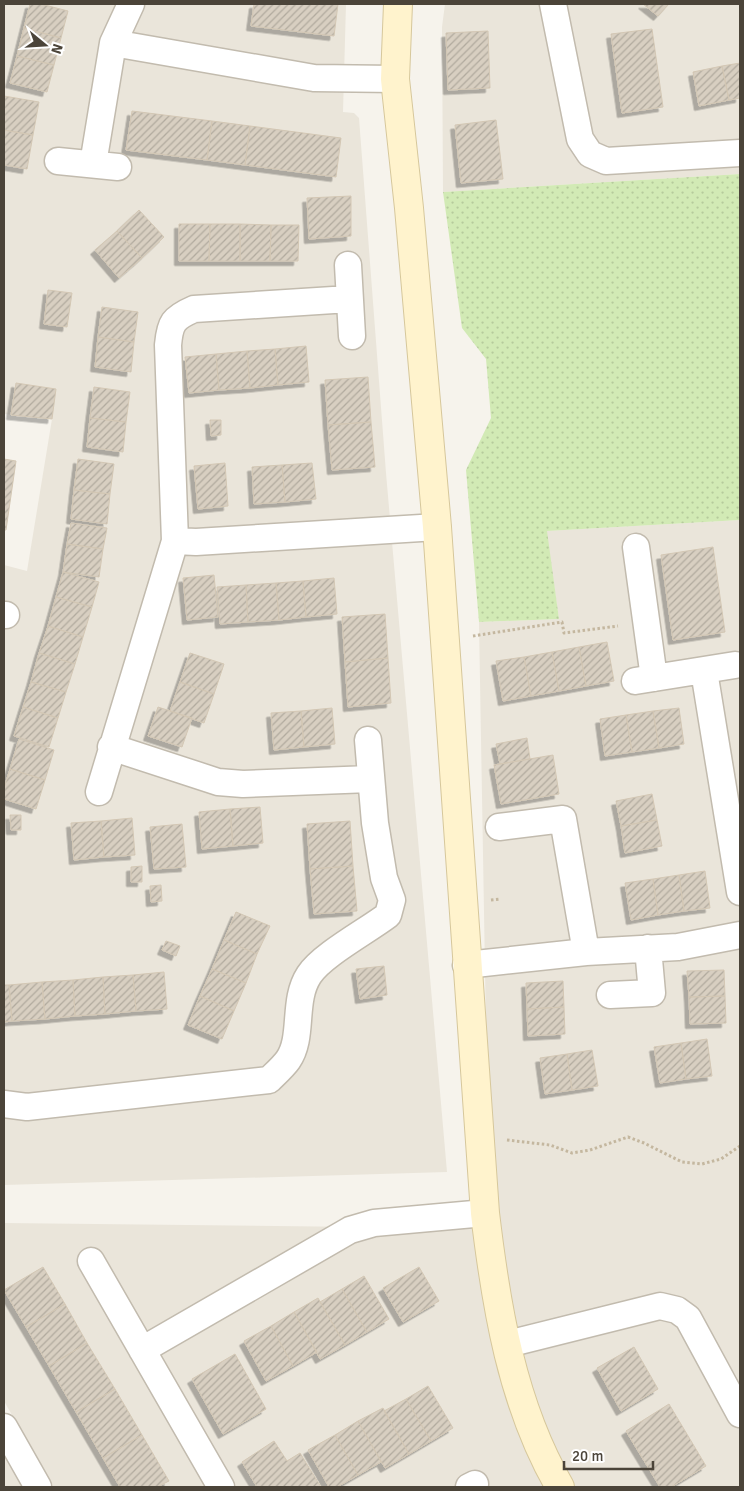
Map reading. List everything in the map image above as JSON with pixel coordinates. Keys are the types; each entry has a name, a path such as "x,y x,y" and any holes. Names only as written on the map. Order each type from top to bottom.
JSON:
{"street":[{"path":"58,161 106,165 113,42 131,4"},
{"path":"398,4 395,79 409,208 437,527 466,965 485,1213 491,1260 516,1386 560,1487"},
{"path":"553,4 580,139 590,154 606,161 740,154"},
{"path":"113,42 314,78 395,79"},
{"path":"348,265 352,336"},
{"path":"99,792 111,747 139,662 175,541 168,345 170,327 179,315 194,309 349,299"},
{"path":"175,541 196,542 437,527"},
{"path":"636,547 646,622 644,680 736,665"},
{"path":"704,671 740,892"},
{"path":"4,1104 27,1106 269,1080 288,1060 293,1047 297,1011 308,976 320,963 388,915 392,900 384,878 370,779 368,740"},
{"path":"111,747 218,782 243,784 370,779"},
{"path":"499,827 563,819 586,952"},
{"path":"466,965 586,952 678,947 740,935"},
{"path":"610,994 652,993 648,948"},
{"path":"142,1350 350,1230 374,1222 485,1213"},
{"path":"91,1260 221,1487"},
{"path":"508,1344 660,1306 677,1310 688,1318 740,1414"},
{"path":"4,1427 38,1487"}],"path":[{"path":"470,637 562,622 564,633 646,622"},
{"path":"480,1142 520,1140 550,1145 572,1153 590,1150 628,1137 682,1162 702,1164 721,1159 740,1146"}],"shaded area":[{"path":"4,4 346,4 343,112 354,113 359,118 386,473 447,1172 4,1185 4,565 27,571 52,419 4,414"},
{"path":"445,4 740,4 740,174 443,192 442,27"},
{"path":"740,520 740,1487 53,1487 4,1401 4,1223 446,1228 496,1193 486,1028 479,622 559,619 546,531"},
{"path":"4,1449 26,1487 4,1487"}],"green space":[{"path":"740,174 740,520 547,531 559,619 479,622 466,470 491,418 486,359 462,328 443,192"}],"building":[{"path":"30,4 41,4 68,11 61,38 24,28"},
{"path":"254,4 338,4 334,36 251,26"},
{"path":"643,4 669,4 658,16"},
{"path":"24,28 61,38 54,65 17,56"},
{"path":"652,29 663,107 622,113 611,34"},
{"path":"488,31 490,88 448,90 446,33"},
{"path":"17,56 54,65 47,92 10,83"},
{"path":"740,63 740,98 729,100 722,66"},
{"path":"722,66 729,100 699,106 693,72"},
{"path":"4,96 39,102 33,135 4,130"},
{"path":"132,111 212,121 207,160 126,150"},
{"path":"496,120 503,179 461,183 455,125"},
{"path":"212,121 250,126 245,165 207,160"},
{"path":"250,126 341,138 336,177 245,165"},
{"path":"4,130 33,135 27,169 4,165"},
{"path":"351,196 351,236 309,239 307,198"},
{"path":"139,210 164,237 142,258 117,231"},
{"path":"179,224 210,224 209,261 179,261"},
{"path":"210,224 240,224 240,261 209,261"},
{"path":"240,224 271,225 270,261 240,261"},
{"path":"271,225 299,225 298,261 270,261"},
{"path":"117,231 142,258 119,278 95,250"},
{"path":"48,290 72,293 67,327 44,324"},
{"path":"102,307 138,312 134,342 98,337"},
{"path":"98,337 134,342 131,372 95,367"},
{"path":"306,346 309,382 278,385 275,349"},
{"path":"275,349 278,385 250,388 247,351"},
{"path":"247,351 250,388 219,390 216,354"},
{"path":"216,354 219,390 189,393 185,357"},
{"path":"368,377 371,422 328,425 325,380"},
{"path":"16,383 56,389 52,419 11,415"},
{"path":"94,387 130,392 126,422 90,418"},
{"path":"90,418 126,422 123,452 87,447"},
{"path":"210,420 221,420 221,435 211,436"},
{"path":"371,422 375,467 332,470 328,425"},
{"path":"4,459 16,461 6,530 4,530"},
{"path":"78,459 114,464 110,494 74,490"},
{"path":"225,463 228,506 198,509 194,466"},
{"path":"312,463 316,499 285,502 282,465"},
{"path":"282,465 285,502 254,504 252,467"},
{"path":"74,490 110,494 107,524 71,519"},
{"path":"71,523 107,528 103,549 67,544"},
{"path":"67,544 103,549 99,577 63,572"},
{"path":"713,547 725,632 673,640 661,555"},
{"path":"63,572 99,582 92,607 56,597"},
{"path":"214,575 218,617 187,620 183,578"},
{"path":"334,578 337,614 306,617 303,581"},
{"path":"303,581 306,617 279,620 276,583"},
{"path":"276,583 279,620 248,622 246,585"},
{"path":"246,585 248,622 220,624 217,587"},
{"path":"56,597 92,607 83,637 48,626"},
{"path":"385,614 388,658 345,662 342,617"},
{"path":"48,626 83,637 75,664 39,653"},
{"path":"607,642 614,681 586,686 579,647"},
{"path":"579,647 586,686 559,691 552,652"},
{"path":"552,652 559,691 531,696 524,657"},
{"path":"39,653 75,664 66,692 31,682"},
{"path":"190,653 224,664 214,694 180,682"},
{"path":"524,657 531,696 503,701 496,661"},
{"path":"388,658 391,703 348,707 345,662"},
{"path":"31,682 66,692 58,718 23,707"},
{"path":"180,682 214,694 204,723 170,711"},
{"path":"23,707 58,718 49,747 14,736"},
{"path":"158,707 192,718 182,747 148,736"},
{"path":"332,708 335,744 304,747 301,711"},
{"path":"679,708 684,744 659,748 653,711"},
{"path":"301,711 304,747 274,750 271,713"},
{"path":"653,711 659,748 632,752 626,715"},
{"path":"626,715 632,752 605,756 600,719"},
{"path":"527,738 530,759 500,764 496,744"},
{"path":"19,739 54,750 45,780 10,769"},
{"path":"553,755 559,794 501,804 494,765"},
{"path":"10,769 45,780 36,809 4,799 4,788"},
{"path":"652,794 657,820 621,826 616,801"},
{"path":"260,807 263,843 233,846 230,809"},
{"path":"230,809 233,846 202,849 199,812"},
{"path":"10,815 21,815 21,830 11,830"},
{"path":"132,818 135,855 104,857 101,821"},
{"path":"657,820 662,846 625,853 621,826"},
{"path":"101,821 104,857 74,860 71,823"},
{"path":"350,821 353,866 310,869 307,824"},
{"path":"182,824 186,867 154,869 150,827"},
{"path":"142,866 142,882 131,882 131,867"},
{"path":"353,866 357,911 314,914 310,869"},
{"path":"705,871 710,908 684,911 679,875"},
{"path":"679,875 684,911 658,915 653,879"},
{"path":"653,879 658,915 631,920 625,883"},
{"path":"161,885 162,901 151,902 150,886"},
{"path":"236,912 270,926 257,954 224,940"},
{"path":"224,940 257,954 246,983 212,969"},
{"path":"166,941 180,946 176,956 162,950"},
{"path":"384,966 387,995 360,999 356,969"},
{"path":"212,969 246,983 234,1011 200,996"},
{"path":"724,970 725,996 689,997 687,971"},
{"path":"164,972 167,1009 136,1011 133,975"},
{"path":"133,975 136,1011 105,1014 103,977"},
{"path":"103,977 105,1014 75,1016 73,980"},
{"path":"73,980 75,1016 45,1019 42,982"},
{"path":"563,981 564,1007 527,1009 526,983"},
{"path":"42,982 45,1019 12,1021 9,985"},
{"path":"4,985 9,985 12,1021 4,1022"},
{"path":"200,996 234,1011 222,1039 188,1025"},
{"path":"725,996 726,1023 690,1024 689,997"},
{"path":"564,1007 565,1034 528,1036 527,1009"},
{"path":"707,1039 712,1076 686,1079 681,1043"},
{"path":"681,1043 686,1079 660,1083 654,1047"},
{"path":"592,1050 598,1086 572,1090 567,1054"},
{"path":"567,1054 572,1090 545,1094 540,1058"},
{"path":"43,1267 65,1304 26,1327 4,1290"},
{"path":"419,1267 439,1301 403,1322 383,1288"},
{"path":"364,1276 389,1319 367,1332 342,1289"},
{"path":"342,1289 367,1332 345,1345 320,1302"},
{"path":"318,1298 345,1345 320,1359 294,1312"},
{"path":"65,1304 87,1343 49,1366 26,1327"},
{"path":"294,1312 317,1352 293,1366 271,1326"},
{"path":"271,1326 293,1366 266,1381 244,1341"},
{"path":"87,1343 115,1389 76,1412 49,1366"},
{"path":"634,1347 658,1389 621,1411 597,1368"},
{"path":"235,1354 266,1409 223,1434 192,1379"},
{"path":"428,1386 453,1428 431,1441 406,1399"},
{"path":"115,1389 142,1435 103,1458 76,1412"},
{"path":"406,1399 431,1441 409,1454 384,1411"},
{"path":"669,1404 706,1466 671,1487 660,1487 626,1431"},
{"path":"383,1408 409,1454 385,1468 358,1421"},
{"path":"358,1421 381,1462 358,1475 335,1435"},
{"path":"142,1435 169,1481 157,1487 120,1487 103,1458"},
{"path":"335,1435 358,1475 337,1487 329,1487 308,1450"},
{"path":"274,1441 287,1461 300,1453 321,1487 257,1487 242,1462"}]}
